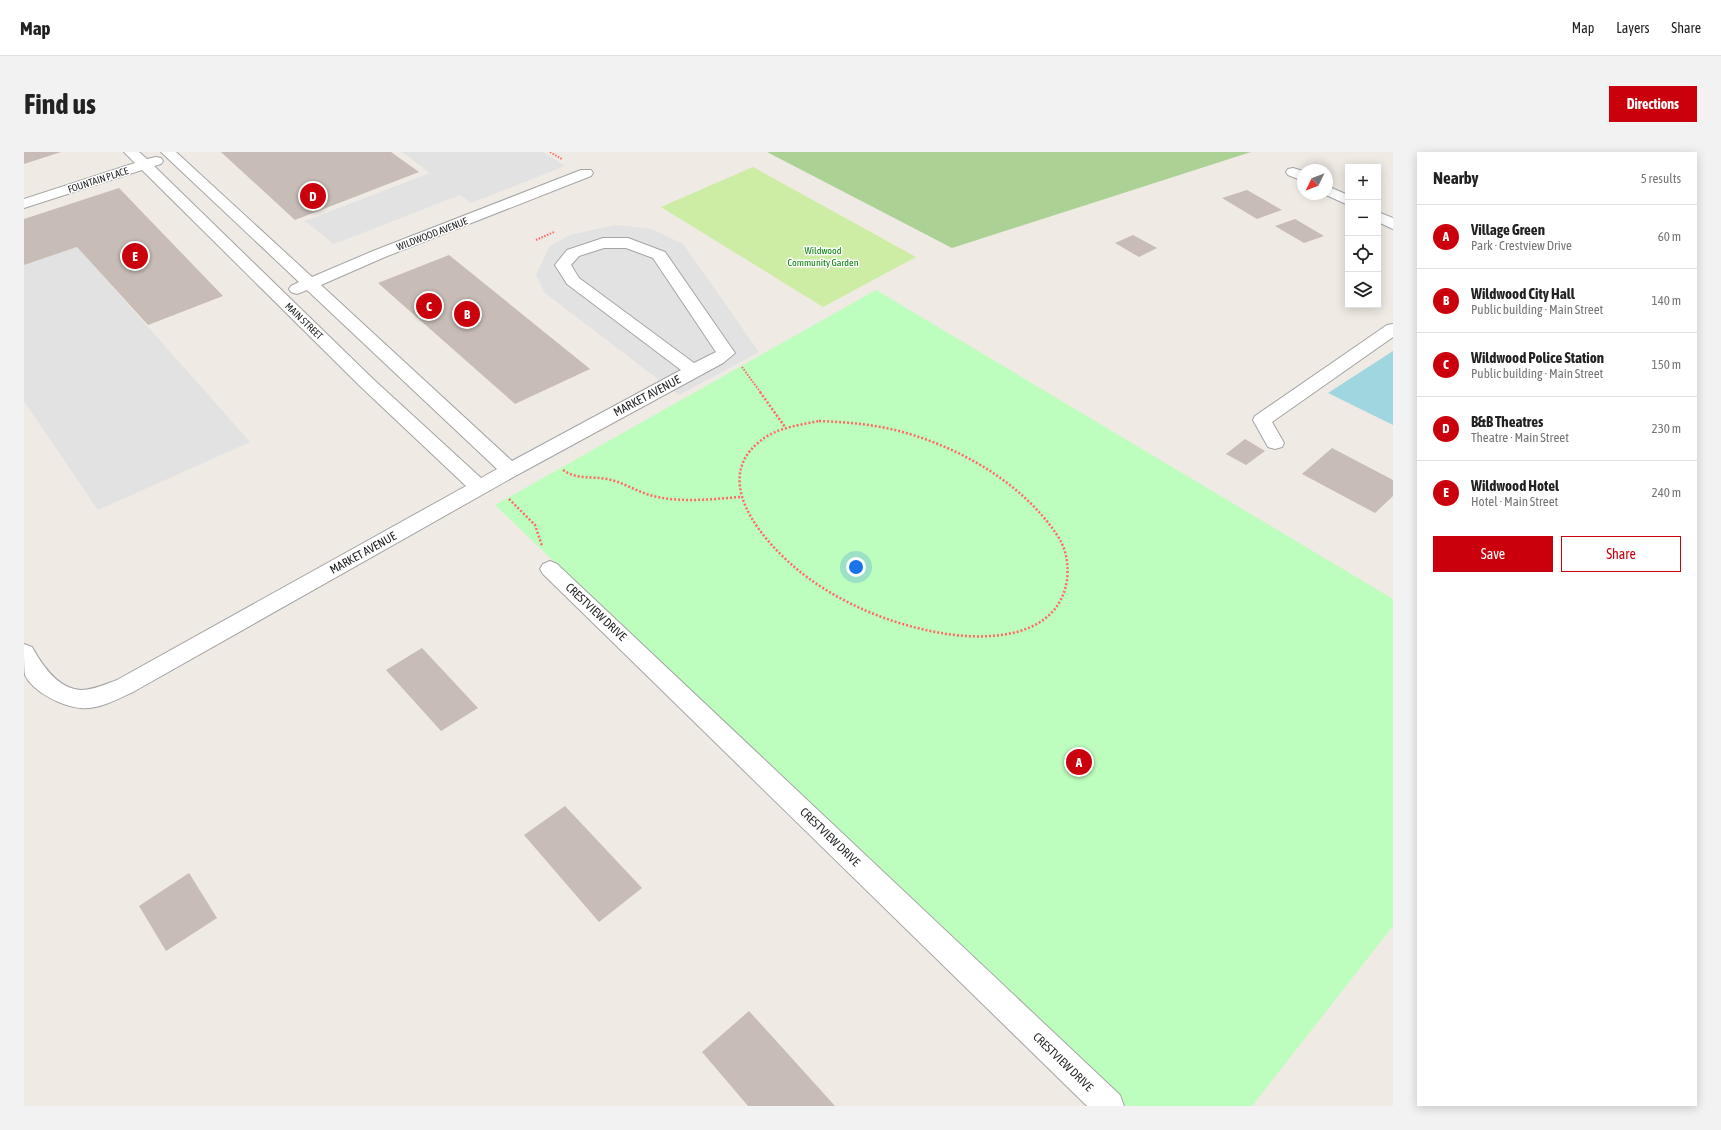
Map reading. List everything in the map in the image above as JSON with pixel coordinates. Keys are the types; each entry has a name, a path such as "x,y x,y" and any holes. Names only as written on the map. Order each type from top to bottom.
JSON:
{"street":[{"name":"MAIN STREET","path":"131,152 279,297 485,484"},
{"name":"FOUNTAIN PLACE","path":"24,204 144,165 170,154"},
{"path":"170,154 510,470"},
{"name":"WILDWOOD AVENUE","path":"279,297 395,248 586,174"},
{"path":"1333,193 1346,200"},
{"path":"1381,218 1393,224"},
{"name":"MARKET AVENUE","path":"29,661 48,686 64,694 81,699 103,695 124,686 510,470 718,359 726,353 659,254 628,243 603,243 573,252 563,265 573,281 693,371"},
{"path":"1275,443 1262,420 1393,329"},
{"name":"CRESTVIEW DRIVE","path":"550,569 1109,1106"}],"path":[{"path":"536,240 554,232"},
{"path":"726,353 746,371 785,427"},
{"path":"819,421 848,422 886,427 905,432 950,450 994,475 1031,504 1047,520 1059,537 1066,553 1068,581 1058,607 1048,617 1037,625 998,636 952,635 900,623 840,597 796,569 783,558 756,529 741,497 740,473 746,455 752,446 767,435 785,427 819,421"},
{"path":"561,468 573,476 616,482 657,497 690,500 741,497"},
{"path":"485,484 535,525 550,569"}],"green space":[{"path":"767,152 1251,152 952,248"},
{"name":"Wildwood Community Garden","path":"753,167 916,257 823,307 661,207"},
{"path":"876,290 1393,599 1393,926 1252,1106 1125,1106 495,505"}],"shaded area":[{"path":"402,152 543,152 565,166 471,203 460,195 334,244 305,221 430,173"},
{"path":"615,225 652,229 683,244 759,352 679,395 545,293 536,275 549,247 570,235"},
{"path":"77,247 250,442 98,510 24,401 24,265"}],"water":[{"path":"1393,351 1393,425 1328,393"}],"building":[{"path":"24,152 61,152 24,164"},
{"path":"221,152 391,152 419,172 295,220"},
{"path":"119,188 223,296 148,325 77,247 24,265 24,219"},
{"path":"1247,190 1282,210 1257,219 1222,198"},
{"path":"1295,219 1324,236 1304,243 1275,226"},
{"path":"1133,235 1157,248 1139,257 1115,243"},
{"path":"449,255 590,369 515,404 378,283"},
{"path":"1245,439 1265,451 1246,465 1226,454"},
{"path":"1332,448 1393,480 1393,496 1375,513 1302,474"},
{"path":"422,648 478,708 441,731 386,670"},
{"path":"565,806 642,888 599,922 524,835"},
{"path":"189,873 217,918 166,951 139,906"},
{"path":"749,1011 835,1106 748,1106 702,1052"}],"place":[{"name":"B&B Theatres","path":"313,196"},
{"name":"Wildwood Hotel","path":"135,256"},
{"name":"Wildwood Police Station","path":"429,306"},
{"name":"Wildwood City Hall","path":"467,314"},
{"name":"Village Green","path":"1079,762"}]}
